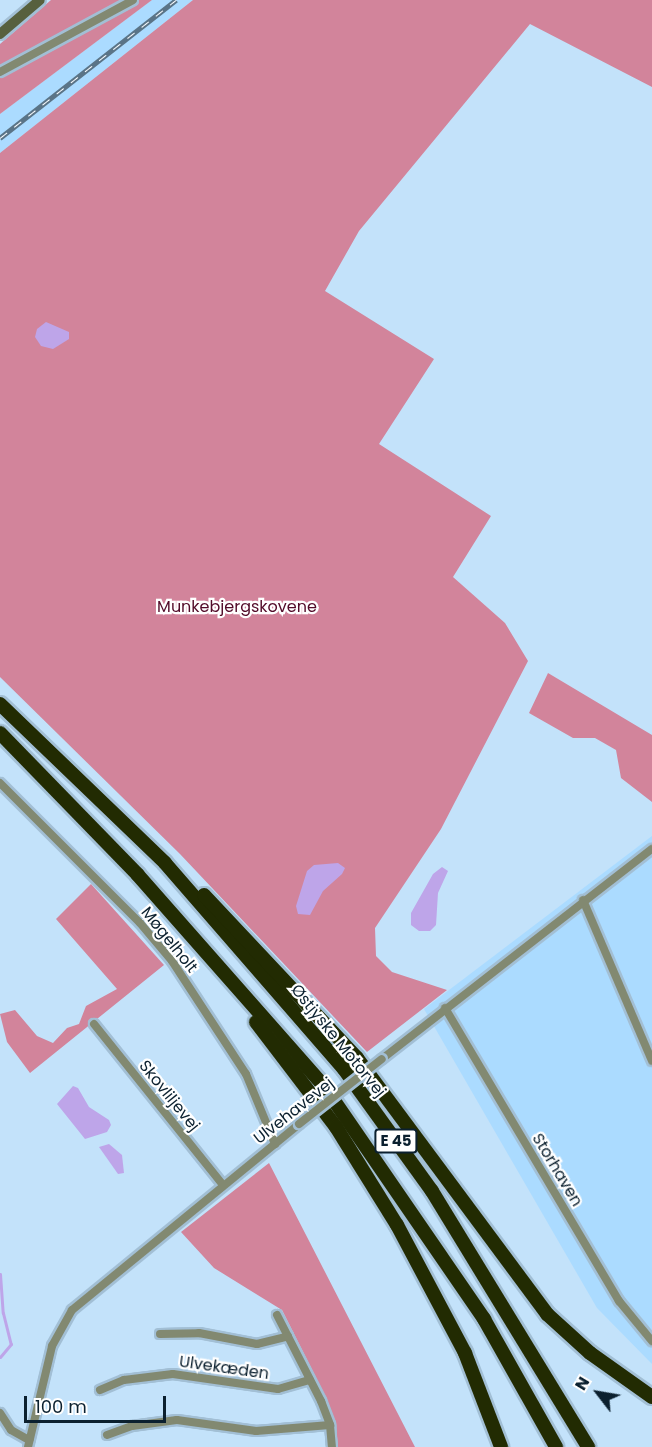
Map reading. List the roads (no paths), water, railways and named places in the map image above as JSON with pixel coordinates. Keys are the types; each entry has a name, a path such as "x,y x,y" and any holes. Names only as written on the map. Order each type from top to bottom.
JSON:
{"highway":[{"name":"Østjyske Motorvej","path":"0,704 165,863 351,1079 438,1200 588,1447"},
{"name":"E 45","path":"0,733 137,874 324,1086 398,1189 484,1319 556,1447"},
{"path":"165,863 184,874 357,1058 547,1314 590,1353 652,1397"},
{"path":"214,961 336,1127 397,1225 465,1353 501,1447"}],"street":[{"path":"0,34 40,0"},
{"path":"0,72 134,0"},
{"name":"Møgelholt","path":"0,783 140,923 172,961 246,1074 275,1144"},
{"name":"Ulvehavevej","path":"28,1443 52,1346 72,1310 299,1124 583,900 652,849"},
{"path":"583,900 652,1060"},
{"name":"Storhaven","path":"445,1008 619,1301 652,1341"},
{"name":"Skovliljevej","path":"94,1024 223,1185"},
{"path":"278,1315 330,1425 332,1447"},
{"name":"Ulvekæden","path":"160,1334 199,1333 257,1344 288,1336"},
{"name":"Ulvekæden","path":"100,1390 124,1380 173,1374 278,1389 310,1380"},
{"path":"0,1413 11,1430 28,1443"},
{"path":"107,1435 132,1426 177,1420 256,1431 330,1425"}],"waterway":[{"path":"0,1274 3,1313 11,1344 0,1357"}],"railway":[{"path":"0,138 176,0"}],"park label":[{"name":"Munkebjergskovene","path":"237,607"}]}
